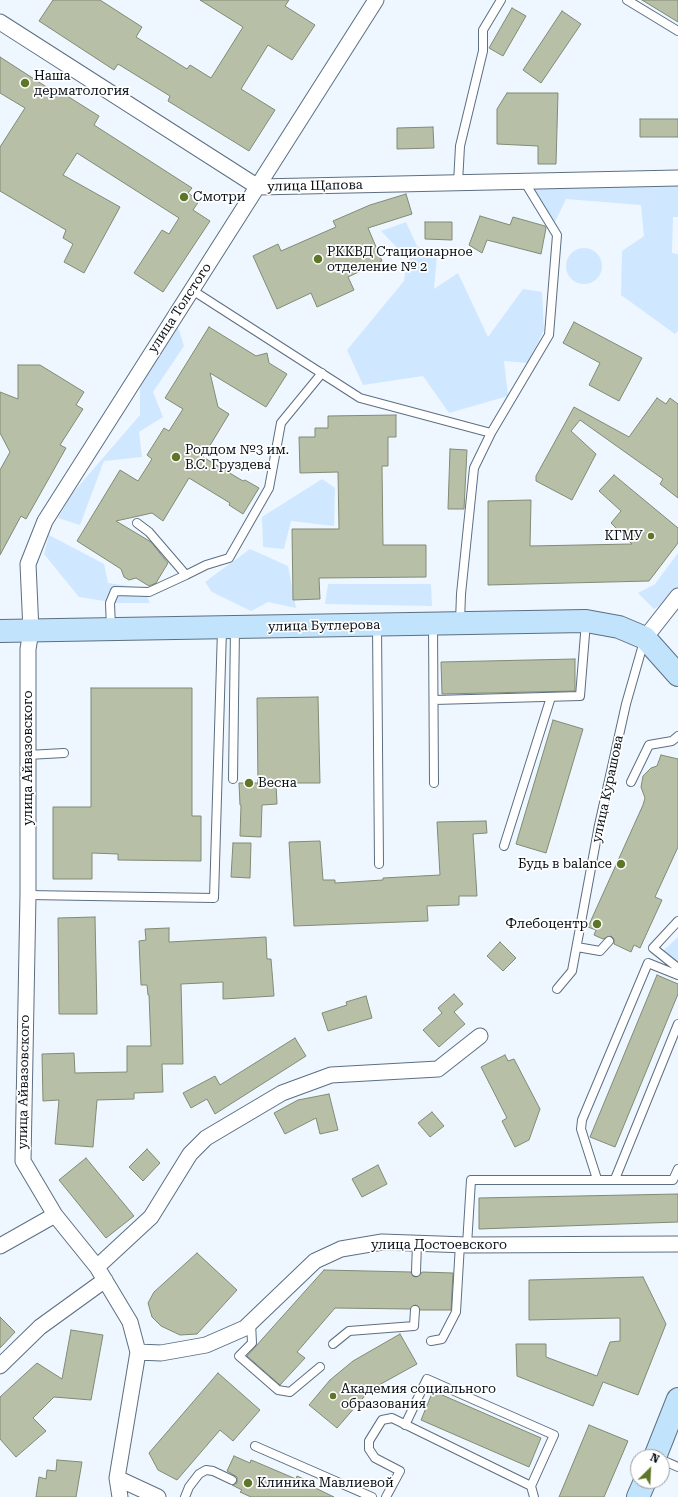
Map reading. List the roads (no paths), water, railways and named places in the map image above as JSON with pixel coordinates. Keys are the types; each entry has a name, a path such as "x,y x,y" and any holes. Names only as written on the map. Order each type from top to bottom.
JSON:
{"main road":[{"name":"улица Бутлерова","path":"0,631 586,621 619,627 644,638"},
{"path":"644,638 678,675"},
{"path":"658,1449 678,1399"}],"street":[{"name":"улица Толстого","path":"31,631 28,564 45,521 376,0"},
{"name":"улица Щапова","path":"0,22 258,187 678,178"},
{"name":"улица Курашова","path":"644,638 677,599"},
{"name":"улица Айвазовского","path":"31,631 28,649 28,895 23,1161 55,1215 101,1274 130,1322 138,1352 117,1478 120,1497"},
{"path":"0,1366 40,1327 101,1274 151,1218 190,1154 206,1138 282,1093 331,1076 438,1069 480,1036"},
{"path":"0,1246 55,1215"},
{"name":"улица Достоевского","path":"138,1352 161,1353 206,1346 245,1328 315,1261 341,1249 382,1242 464,1244 678,1244"},
{"path":"117,1478 158,1497"}],"lane":[{"path":"458,183 460,146 483,51 483,30 501,0"},
{"path":"627,0 678,31"},
{"path":"460,623 461,594 474,468 491,433 549,335 557,235 524,181"},
{"path":"192,290 360,398 491,433"},
{"path":"112,630 110,603 114,591 149,592 206,565 229,558 269,488 281,423 322,373"},
{"path":"137,523 149,532 186,575"},
{"path":"434,700 580,696 586,621"},
{"path":"433,624 434,783"},
{"path":"377,625 379,864"},
{"path":"228,627 233,779"},
{"path":"28,895 214,898 228,627"},
{"name":"улица Курашова","path":"557,989 572,971 608,787 626,704 644,638"},
{"path":"504,846 551,697"},
{"path":"631,782 649,745 672,741 678,736"},
{"path":"28,755 64,753"},
{"path":"678,921 653,948 678,968"},
{"path":"577,947 600,951 608,942"},
{"path":"597,1179 581,1129 582,1120 648,963 678,975"},
{"path":"615,1179 678,1024"},
{"path":"431,1341 442,1339 456,1312 471,1180 673,1180 678,1169"},
{"path":"416,1272 417,1243"},
{"path":"333,1344 349,1331 414,1326 415,1310"},
{"path":"251,1322 252,1343 239,1356 278,1390 290,1392 320,1367"},
{"path":"405,1424 427,1380 554,1435 531,1486 534,1497"},
{"path":"386,1497 400,1471 375,1458 369,1449 369,1441 382,1420 392,1418 531,1486"},
{"path":"255,1446 372,1497"},
{"path":"185,1497 189,1487 199,1474 206,1470 213,1471 232,1480"}],"place":[{"name":"Наша дерматология","path":"25,83"},
{"name":"Смотри","path":"184,197"},
{"name":"РККВД Стационарное отделение № 2","path":"318,259"},
{"name":"Роддом №3 им. В.С. Груздева","path":"176,457"},
{"name":"КГМУ","path":"651,536"},
{"name":"Весна","path":"249,783"},
{"name":"Будь в balance","path":"621,864"},
{"name":"Флебоцентр","path":"597,924"},
{"name":"Академия социального образования","path":"333,1396"},
{"name":"Клиника Мавлиевой","path":"248,1483"}]}
